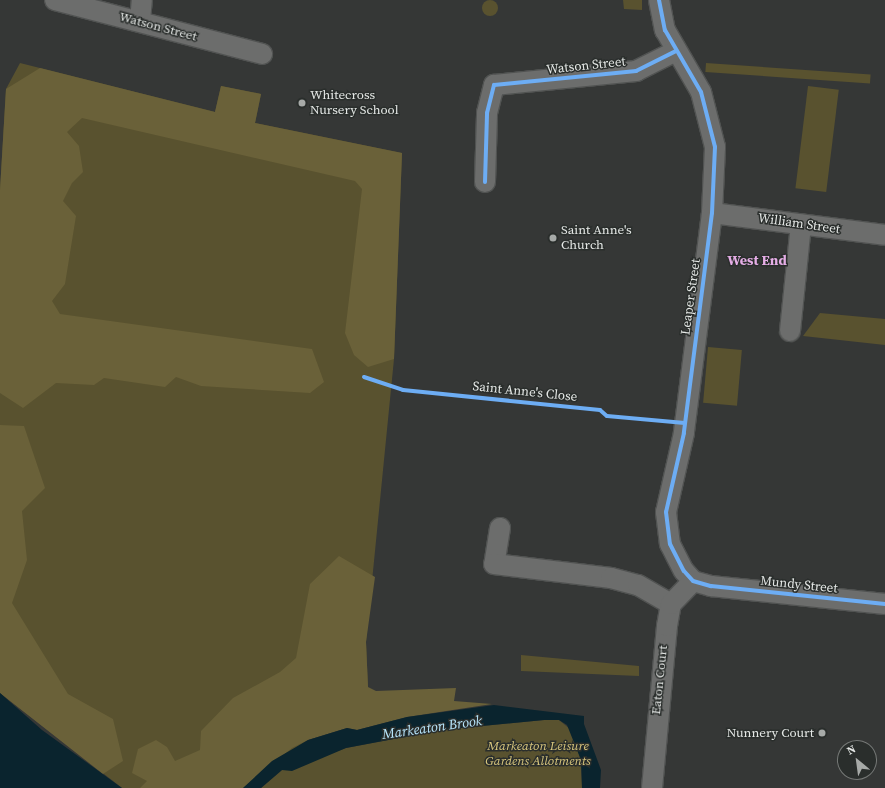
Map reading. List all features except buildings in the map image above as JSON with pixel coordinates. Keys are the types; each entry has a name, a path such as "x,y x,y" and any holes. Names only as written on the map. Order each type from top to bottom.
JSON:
{"street":[{"name":"Watson Street","path":"54,0 140,21 262,54"},
{"path":"140,21 142,0"},
{"name":"Leaper Street","path":"659,0 661,21 676,51 701,92 713,128 715,170 712,213 684,432 666,512 670,544 684,571 702,583"},
{"name":"Watson Street","path":"485,182 487,113 494,86 636,71 676,51"},
{"name":"William Street","path":"712,213 885,236"},
{"path":"790,331 801,225"},
{"path":"500,528 494,564 618,580 655,592 671,604 702,583"},
{"name":"Mundy Street","path":"702,583 885,604"},
{"name":"Eaton Court","path":"652,788 662,652 671,604"}],"green space":[{"path":"490,0 497,5 498,8 493,15 490,16 483,11 482,8 487,1"},
{"path":"623,0 642,0 642,10 624,9"},
{"path":"20,63 215,112 221,86 261,94 255,123 402,153 394,359 366,642 368,687 308,740 259,772 243,788 122,788 0,693 0,190 6,89"},
{"path":"706,63 871,75 870,83 705,72"},
{"path":"808,86 839,90 826,192 795,188"},
{"path":"820,313 885,319 885,345 803,336"},
{"path":"708,347 742,350 737,406 703,403"},
{"path":"521,655 639,666 639,676 521,671"},
{"name":"Markeaton Leisure Gardens Allotments","path":"544,720 559,720 570,729 581,760 582,788 261,788 282,770 346,748 441,730"}],"shaded area":[{"path":"40,68 215,112 221,86 261,94 255,123 402,153 394,359 368,367 354,355 345,333 362,189 355,181 82,118 67,132 79,146 83,172 72,183 63,201 76,216 65,284 52,301 60,314 312,349 324,382 310,393 201,386 176,377 165,387 104,378 94,385 56,383 23,408 0,393 0,190 6,89"},
{"path":"0,425 24,426 45,488 22,511 27,560 12,603 68,694 113,719 123,761 103,774 0,693"},
{"path":"339,556 375,577 366,642 368,687 376,691 456,688 454,701 492,704 407,717 357,730 347,728 308,740 292,748 243,788 140,788 147,781 132,773 138,749 156,740 167,747 175,761 200,750 201,731 233,698 280,672 296,658 310,584"}],"water":[{"path":"0,693 42,730 122,788 0,788"},
{"name":"Markeaton Brook","path":"494,705 584,716 584,724 601,770 600,788 582,788 581,760 567,725 559,720 544,720 441,730 346,748 292,771 282,770 261,788 243,788 272,761 308,740 347,728 357,730 407,717"}],"cycle path":[{"path":"659,0 665,30 701,92 715,147 712,213 684,433 666,512 670,544 684,571 693,581 711,586 885,604"},
{"path":"485,182 487,113 494,85 636,71 676,51"},
{"name":"Saint Anne's Close","path":"364,377 403,390 600,410 607,416 685,423"}],"place":[{"name":"Whitecross Nursery School","path":"302,103"},
{"name":"Saint Anne's Church","path":"553,238"},
{"name":"Nunnery Court","path":"822,733"}],"district":[{"name":"West End","path":"757,260"}]}
